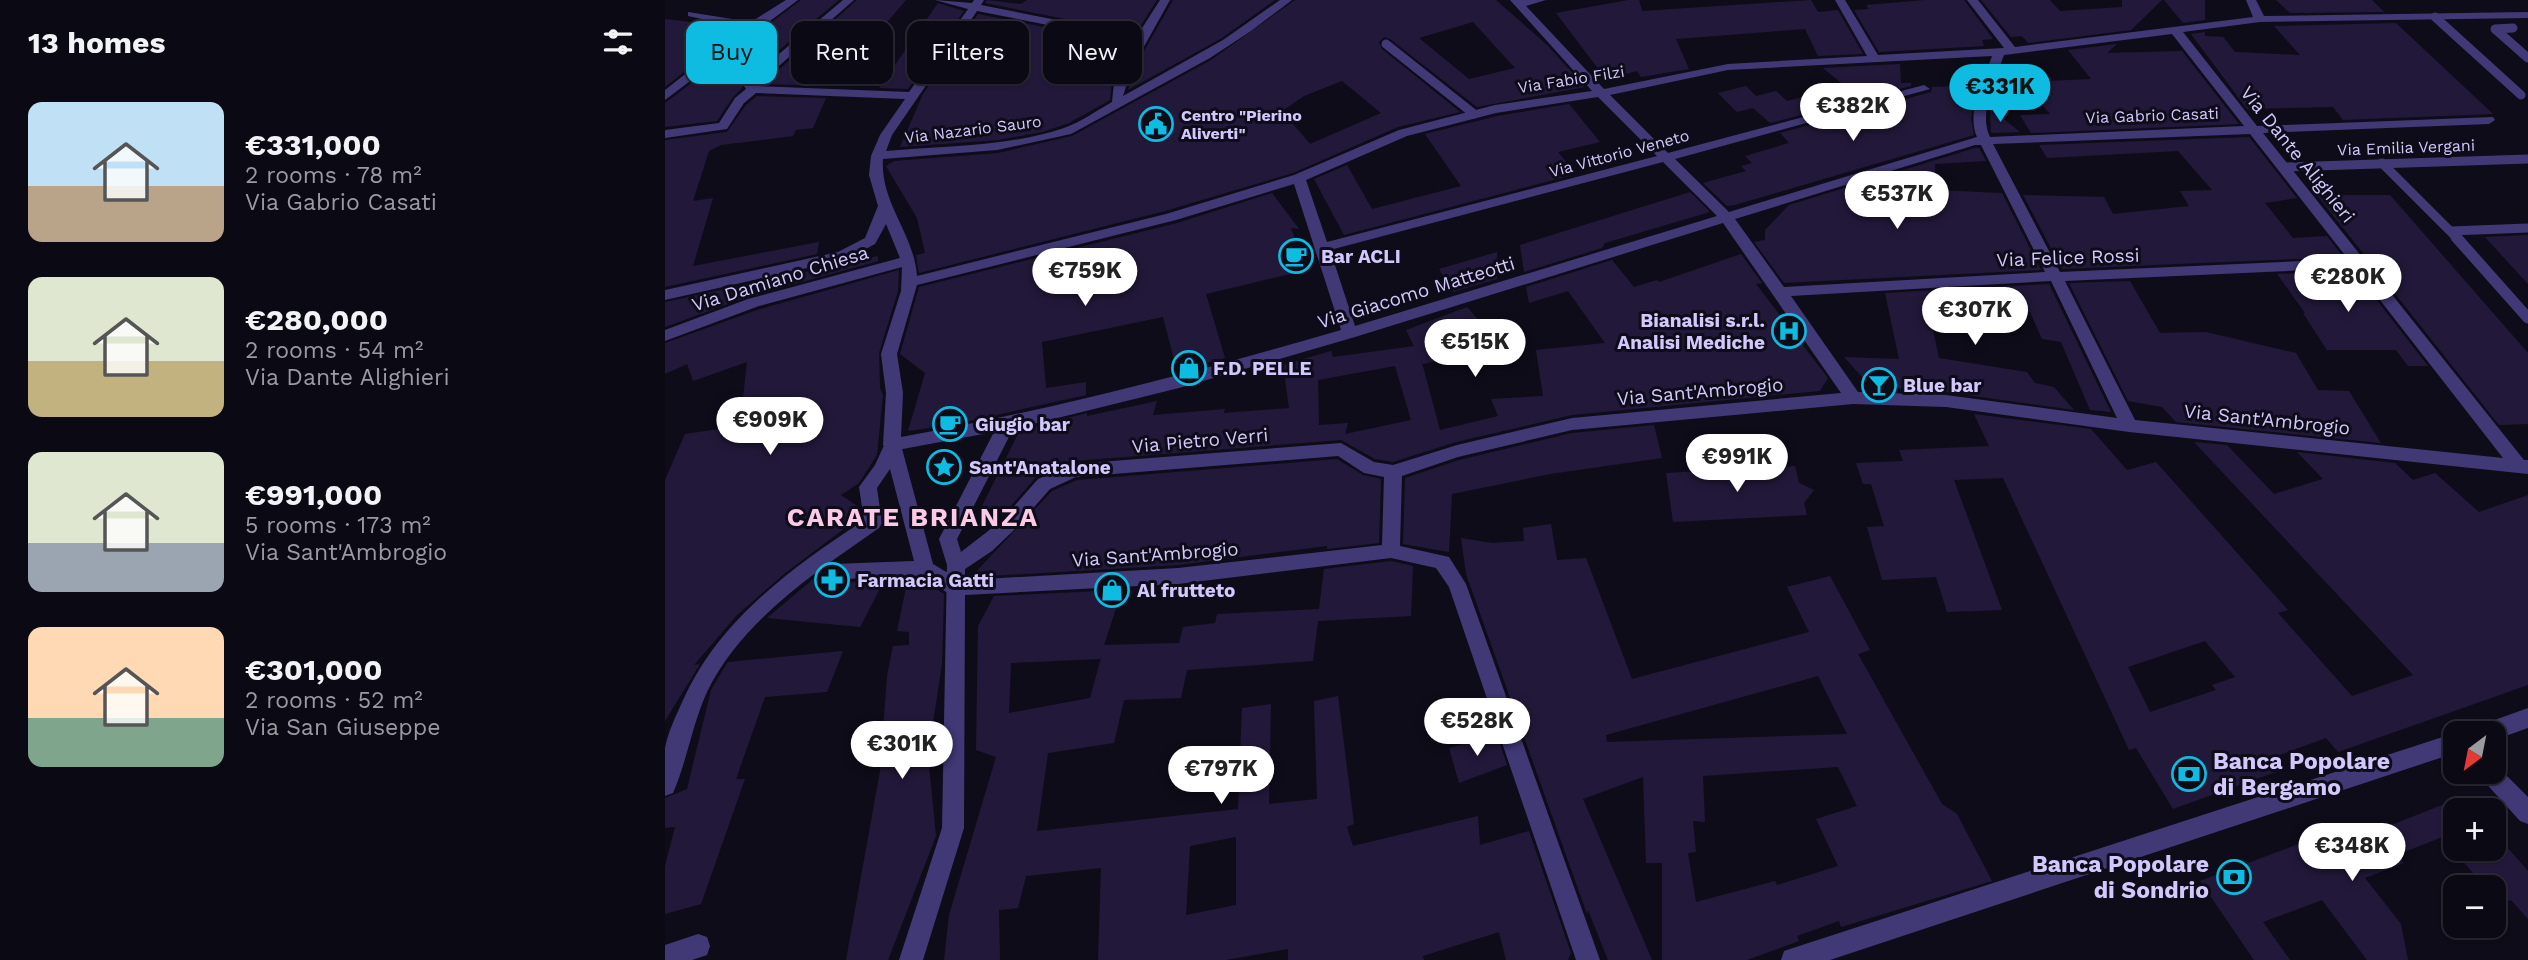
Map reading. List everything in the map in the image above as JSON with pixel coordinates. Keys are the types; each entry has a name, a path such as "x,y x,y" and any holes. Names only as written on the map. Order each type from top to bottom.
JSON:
{"street":[{"path":"761,21 793,0"},
{"path":"754,89 750,86 752,83 849,0"},
{"path":"940,0 977,4 1054,21"},
{"path":"1142,37 1165,0"},
{"name":"Via Nazario Sauro","path":"877,156 1040,138 1090,122 1118,103 1139,94 1249,30 1287,0"},
{"path":"1517,2 1541,0"},
{"path":"1840,0 1874,58"},
{"path":"1972,0 2005,52 1979,116 1979,128 2067,296 2129,426"},
{"path":"2251,0 2260,19"},
{"path":"1517,2 1601,93 1726,217 1853,398"},
{"path":"925,568 893,445 894,388 889,355 910,282 905,254 883,209 874,173 877,156 886,135 977,4"},
{"path":"692,14 728,21"},
{"name":"Via Fabio Filzi","path":"910,282 1171,217 1299,178 1403,133 1473,114 1601,93 1728,67 2005,52 2260,19 2528,15"},
{"name":"Via Dante Alighieri","path":"2176,31 2524,467"},
{"path":"665,96 686,79"},
{"path":"1118,103 1115,99 1119,84"},
{"path":"665,134 723,126 739,102 754,89 914,96"},
{"name":"Via Vittorio Veneto","path":"1322,248 1924,89"},
{"name":"Via Gabrio Casati","path":"1985,139 2489,120"},
{"name":"Via Giacomo Matteotti","path":"893,445 1007,424 1179,382 1350,333 1985,139"},
{"path":"1299,178 1350,333"},
{"path":"665,295 827,260 852,252 870,241 879,226 883,209"},
{"path":"870,241 905,254"},
{"name":"Via Damiano Chiesa","path":"665,336 687,326 905,254"},
{"name":"Via Felice Rossi","path":"1778,292 2360,262"},
{"name":"Via Sant'Ambrogio","path":"1393,472 1457,451 1572,424 1853,398 1946,401 2129,426 2524,467"},
{"path":"911,960 953,828 956,565 948,539 1007,424"},
{"path":"665,786 687,713 721,650 744,623 794,577 873,523 868,487 882,468 893,445"},
{"name":"Via Pietro Verri","path":"956,565 985,546 1044,484 1074,471 1341,449 1370,468 1393,472"},
{"path":"1391,551 1393,472"},
{"name":"Via Sant'Ambrogio","path":"956,588 1178,576 1391,551 1442,562 1457,584 1588,960"},
{"path":"833,572 925,568 956,588"},
{"path":"2506,726 2528,718"},
{"path":"1793,960 2443,747"},
{"path":"2501,784 2528,813"},
{"path":"665,957 698,946"}],"lane":[{"path":"2435,17 2521,95"},
{"path":"2513,28 2495,29 2528,58"},
{"path":"1387,44 1473,114"},
{"name":"Via Emilia Vergani","path":"2285,167 2528,159"},
{"path":"2382,163 2451,231 2528,318"},
{"path":"2451,231 2528,228"}],"building":[{"path":"801,0 839,0 814,21 791,21 791,40 777,52 777,21 773,21"},
{"path":"857,0 906,0 888,21 834,21"},
{"path":"987,0 1021,4 1027,0 1157,0 1142,24 1142,21 1076,21 985,3"},
{"path":"1173,0 1275,0 1222,38 1142,82 1142,55"},
{"path":"1295,0 1496,0 1547,45 1585,87 1477,107 1384,37 1379,42 1382,49 1460,112 1398,127 1293,173 1165,211 919,273 916,255 925,253 917,218 886,166 894,161 998,153 1072,136 1211,60","holes":["1473,22 1515,68 1469,79 1419,38","1342,81 1381,113 1310,144 1282,111 1304,96"]},
{"path":"1639,0 1642,11 1811,0 1818,12 1838,10 1863,54 1818,56 1805,29 1676,39 1689,69 1641,77 1637,71 1606,79 1556,13"},
{"path":"1964,0 1993,39 1982,40 1984,46 1879,52 1854,10 1869,9 1866,5"},
{"path":"1981,0 2050,0 2060,11 2122,7 2122,0 2162,0 2131,30 2028,43 2022,36 2011,37"},
{"path":"2164,0 2205,0 2205,20 2183,23"},
{"path":"2276,0 2372,0 2384,12 2290,13"},
{"path":"938,3 964,11 957,21 926,21"},
{"path":"978,14 1013,21 973,21"},
{"path":"665,19 686,21 686,70 665,87"},
{"path":"2396,23 2493,114 2343,120 2333,107 2247,109 2191,34 2205,32 2205,36 2223,37 2235,52 2300,55 2274,26"},
{"path":"1029,24 1043,27 1043,84 1112,84 1110,100 1069,123 1042,132 998,140 900,147 930,84 1029,84"},
{"path":"2117,44 2107,53 2182,51 2239,124 2031,133 2020,115 2050,114 2024,82 2091,79 2068,50"},
{"path":"907,48 907,84 912,84 908,89 879,88 882,84 893,84 893,68"},
{"path":"791,59 791,84 834,84 832,86 763,84 777,84 777,71"},
{"path":"1900,64 1901,83 1911,83 1911,86 1770,123 1753,108 1737,112 1718,93 1746,86 1756,96 1776,91 1787,101 1845,86 1823,68"},
{"path":"690,84 744,84 717,121 665,127 665,103"},
{"path":"1978,85 1971,118 1974,135 1735,205 1727,206 1703,183 1746,171 1741,166 1752,163 1745,156 1789,143 1780,133 1931,92 1932,87"},
{"path":"757,96 826,98 813,128 796,130 793,136 721,145 709,151 693,201 713,198 693,266 819,242 817,254 665,287 665,140 727,132 746,105"},
{"path":"1569,104 1600,142 1558,152 1576,174 1344,235 1314,179 1347,165 1372,209 1461,186 1425,134 1497,116"},
{"path":"1990,108 2020,132 1991,133"},
{"path":"2249,137 2297,198 2265,203 2293,238 2327,236 2343,257 2062,269 2023,195 2104,197 2113,214 2189,206 2180,191 2212,190 2178,151 2047,158 2039,145"},
{"path":"1979,148 1986,161 1935,164 1935,190 2002,193 2041,270 1784,283 1754,242 1765,240 1765,230 1789,205"},
{"path":"1690,192 1710,212 1605,243 1602,248 1524,272 1520,245"},
{"path":"1272,193 1299,229 1291,228 1307,270 1206,294 1225,358 1177,371 1163,317 1042,342 1046,388 1086,382 1086,395 956,424 908,431 925,373 900,354 919,287 1177,223"},
{"path":"2317,195 2390,195 2528,353 2528,424 2499,425"},
{"path":"2528,235 2528,284 2485,237"},
{"path":"1497,252 1497,279 1453,292 1439,269"},
{"path":"1741,254 1762,283 1756,284 1828,378 1820,391 1572,415 1456,442 1393,462 1375,459 1341,440 1074,461 1036,477 1003,515 979,512 1020,430 1087,413 1087,416 1157,401 1153,415 1225,409 1224,413 1289,408 1283,365 1331,351 1333,357 1414,346 1406,330 1467,307 1495,339 1495,355 1456,357 1423,364 1421,359 1440,430 1498,416 1491,399 1543,396 1536,350 1605,343 1568,291 1529,303 1526,287 1612,260 1634,287 1657,280 1659,282","holes":["1395,366 1411,420 1345,434 1348,423 1319,425 1318,380"]},
{"path":"878,256 878,261 747,297 665,327 665,302"},
{"path":"899,270 898,291 879,353 880,388 883,395 877,455 859,483 841,495 860,508 861,516 784,574 737,615 694,665 700,664 665,721 665,480 685,434 740,426 747,362 693,381 687,364 665,374 665,343 760,309"},
{"path":"2354,271 2428,366 2408,366 2396,350 2327,350 2277,274"},
{"path":"2130,281 2160,333 2206,332 2296,353 2318,390 2349,391 2381,443 2176,422 2162,407 2128,401 2069,283"},
{"path":"2049,284 2111,412 2090,410 2061,342 2042,339 2030,312 1930,316 1939,358 2027,372 2035,383 2054,387 2074,410 1946,392 1870,386 1844,357 1899,359 1885,293"},
{"path":"1974,414 2091,429 2127,470 2156,462 2288,610 2278,613 2352,696 2413,675 2194,442 2227,445 2274,494 2323,479 2297,452 2395,463 2413,480 2435,473 2479,512 2528,495 2528,685 2338,752 2326,738 2274,757 2284,769 2173,809 2136,748 2129,750 2003,478 1954,480 2002,610 1947,612 1936,577 1882,580 1867,527 1884,526 1871,484 1863,484 1856,463 1903,461 1899,450 1989,446","holes":["2205,641 2235,677 2212,685 2216,690 2150,712 2128,667"]},
{"path":"1654,425 1662,458 1550,474 1452,494 1449,552 1403,544 1405,478 1459,460 1572,433"},
{"path":"1337,459 1363,475 1381,479 1379,543 1327,549 1327,546 1178,565 971,577 1052,491 1077,480"},
{"path":"1795,466 1799,483 1814,490 1804,503 1807,515 1673,522 1666,473"},
{"path":"1551,524 1557,560 1586,558 1632,679 1809,632 1787,587 1830,576 1870,650 1858,654 1942,804 1957,814 1992,881 1841,927 1839,921 1797,936 1799,941 1747,960 1662,960 1662,863 1646,863 1643,777 1583,799 1652,960 1608,960 1588,910 1587,914 1466,574 1461,538 1492,543 1524,541 1523,528","holes":["1818,676 1847,734 1607,742 1606,735","1838,767 1857,806 1816,819 1838,866 1777,885 1775,881 1696,902 1688,853 1696,852 1693,821 1705,822 1703,776"]},
{"path":"1391,561 1413,566 1411,616 1318,621 1313,661 1187,670 1181,698 1124,700 1114,743 1048,753 1037,831 1238,809 1242,708 1271,704 1269,804 1317,799 1314,701 1338,696 1354,824 1347,827 1353,846 1478,816 1480,845 1529,831 1571,953 1568,960 1506,960 1499,932 1423,956 1424,960 1288,960 1288,949 1226,960 1098,960 1101,868 1026,876 1018,908 999,910 1000,960 944,960 949,915 996,757 976,750 978,626 994,596 1122,590 1104,645 1179,643 1183,627 1215,623 1217,614 1319,609 1324,569","holes":["1102,654 1090,698 1009,713 1011,663 1100,659","1236,837 1236,905 1186,915 1190,846"]},
{"path":"818,575 833,583 884,581 860,627 767,618"},
{"path":"907,583 931,585 944,594 942,664 928,755 936,836 888,960 846,960 880,771 887,676 893,646 909,645 909,632 897,631"},
{"path":"843,651 827,692 765,697 736,779 745,779 701,904 665,914 665,866 675,827 665,828 665,798 687,789 711,690 728,662"},
{"path":"1497,735 1507,765 1459,783 1449,748"},
{"path":"2443,805 2443,838 2397,855 2404,863 2365,878 2401,924 2408,960 2367,960 2322,900 2263,922 2290,960 2254,960 2200,881 2320,836 2327,846 2387,823 2389,826"},
{"path":"2506,846 2528,871 2528,919 2511,900 2506,902 2506,875 2475,875 2463,861 2506,861"}],"place":[{"name":"Centro \"Pierino Aliverti\"","path":"1156,124"},
{"name":"Bar ACLI","path":"1296,256"},
{"name":"Bianalisi s.r.l. Analisi Mediche","path":"1789,331"},
{"name":"F.D. PELLE","path":"1189,368"},
{"name":"Blue bar","path":"1879,385"},
{"name":"Giugio bar","path":"950,424"},
{"name":"Sant'Anatalone","path":"944,467"},
{"name":"Farmacia Gatti","path":"832,580"},
{"name":"Al frutteto","path":"1112,590"},
{"name":"Banca Popolare di Bergamo","path":"2189,774"},
{"name":"Banca Popolare di Sondrio","path":"2234,877"}],"district":[{"name":"CARATE BRIANZA","path":"913,517"}]}
